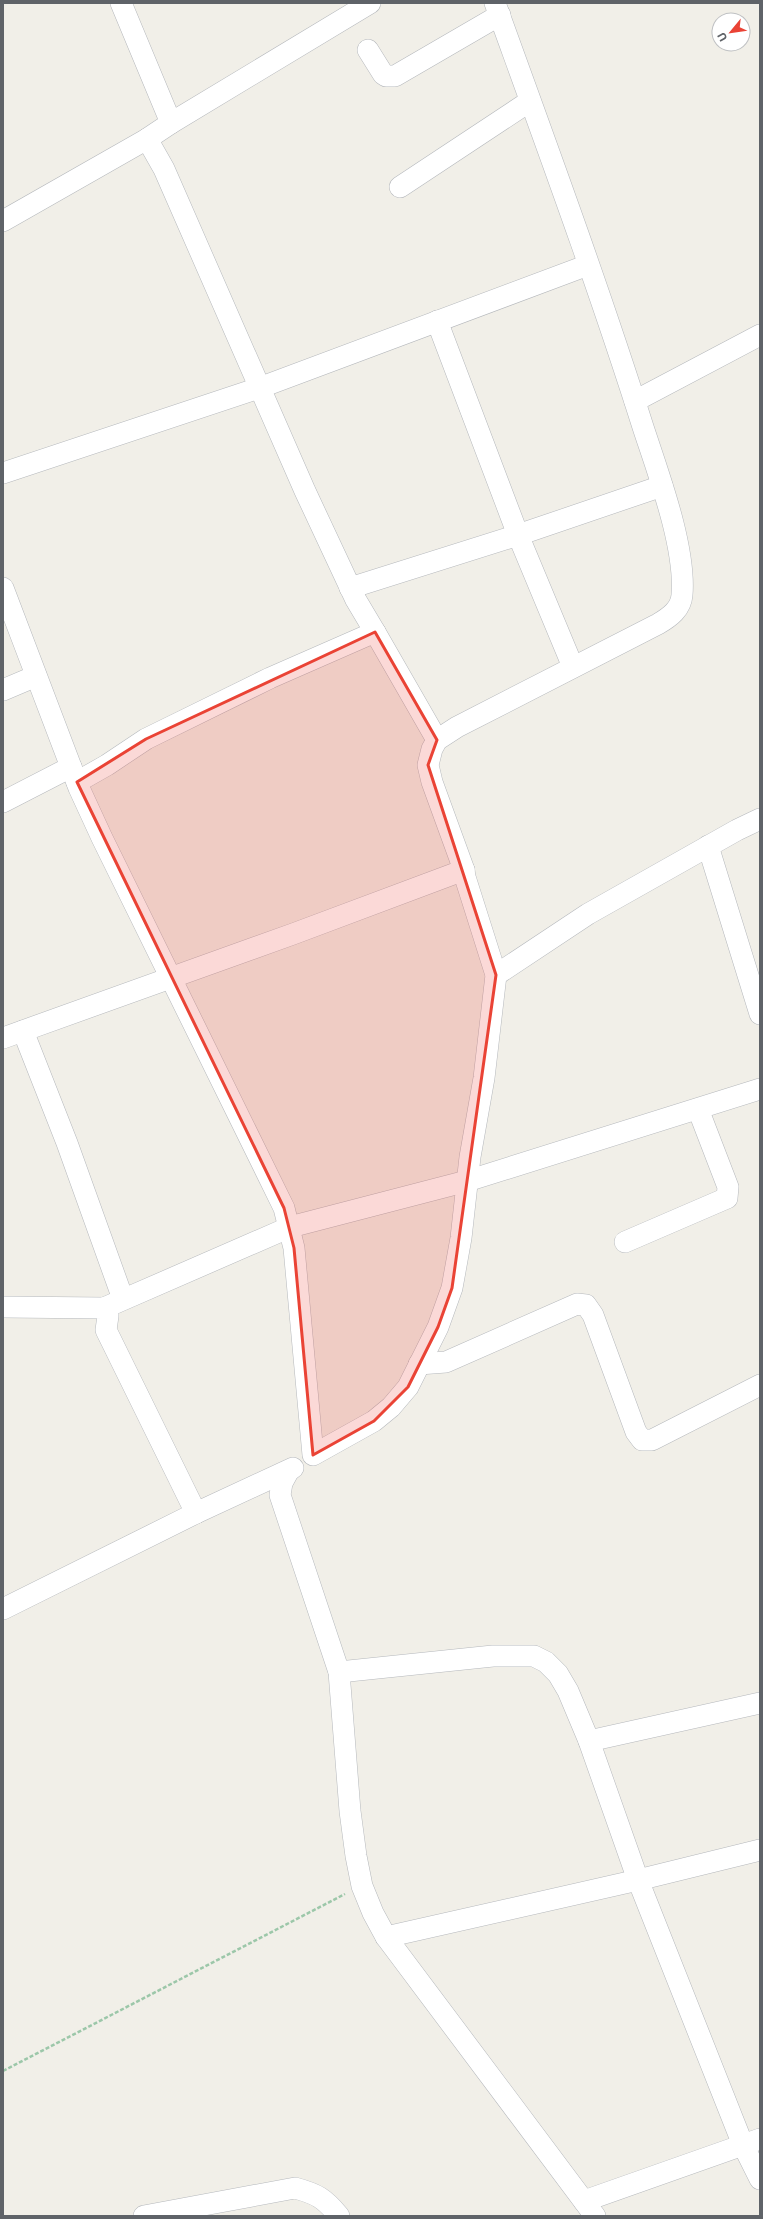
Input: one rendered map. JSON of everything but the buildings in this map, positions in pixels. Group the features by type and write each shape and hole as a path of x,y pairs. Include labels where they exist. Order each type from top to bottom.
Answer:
{"street":[{"path":"121,3 171,123"},
{"path":"3,221 147,139 370,3"},
{"path":"3,1609 196,1513 288,1472 313,1455 368,1424 391,1407 408,1387 446,1309 452,1288 461,1238 467,1181 484,1078 496,975 464,870 432,782 428,765 432,750 437,740 573,667 658,624 680,605 682,596 681,564 662,486 635,401 588,264 498,9 395,76 386,76 383,74 368,50"},
{"path":"400,187 530,101"},
{"path":"147,139 164,169 259,388 350,588 437,740"},
{"path":"3,473 259,388 588,264"},
{"path":"438,321 518,535 573,667"},
{"path":"635,401 760,335"},
{"path":"350,588 518,535 662,486"},
{"path":"3,588 74,775 102,838 276,1191 290,1227 294,1248 313,1455"},
{"path":"3,802 74,775 97,771 146,739 270,678 375,632"},
{"path":"3,690 36,676"},
{"path":"496,975 588,914 708,846 760,819"},
{"path":"708,846 760,1014"},
{"path":"3,1038 293,934 464,870"},
{"path":"23,1031 67,1143 123,1299"},
{"path":"3,1307 104,1308 290,1227 467,1181 760,1089"},
{"path":"625,1242 727,1198 728,1187 698,1109"},
{"path":"419,1364 446,1362 577,1304 586,1305 593,1314 636,1432 642,1440 652,1440 760,1385"},
{"path":"104,1308 108,1316 106,1330 196,1513"},
{"path":"288,1472 282,1483 280,1495 339,1672 350,1811 362,1886 373,1914 386,1937 590,2208 752,2142"},
{"path":"259,1484 268,1485 280,1495"},
{"path":"339,1672 493,1656 534,1656 546,1662 558,1674 568,1691 589,1741 638,1880 752,2142 760,2179"},
{"path":"589,1741 760,1703"},
{"path":"386,1937 638,1880 760,1850"},
{"path":"151,2215 295,2188 323,2197 339,2216"}],"path":[{"path":"3,2071 362,1886"}],"highlighted area":[{"path":"375,632 437,740 428,765 496,975 452,1288 438,1327 408,1387 374,1421 313,1455 294,1248 284,1208 77,782 146,739"}]}
